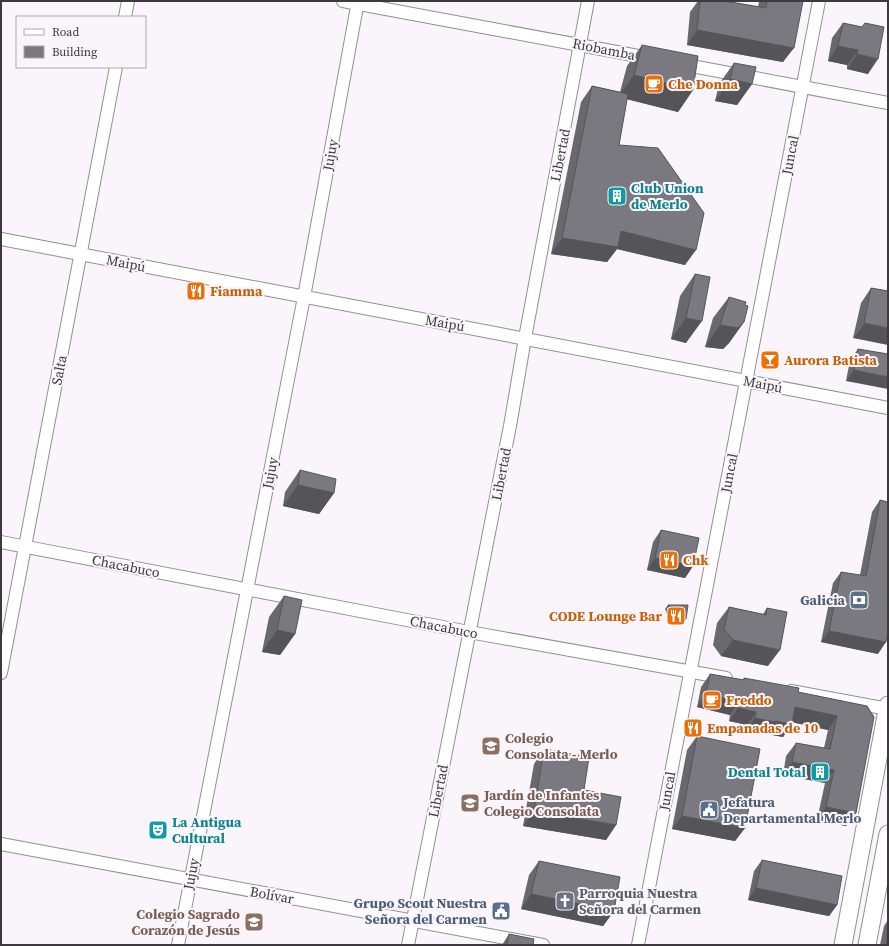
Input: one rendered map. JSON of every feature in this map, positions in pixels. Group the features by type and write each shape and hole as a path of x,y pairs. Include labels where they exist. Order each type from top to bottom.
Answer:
{"main road":[{"path":"843,945 888,708"},
{"path":"867,945 888,834"}],"street":[{"path":"125,16 128,1"},
{"name":"Riobamba","path":"343,1 358,2 657,59"},
{"name":"Libertad","path":"408,945 510,426 588,1"},
{"name":"Juncal","path":"638,945 689,671 803,87 818,1"},
{"name":"Jujuy","path":"178,945 304,297 358,2"},
{"path":"673,62 888,103"},
{"name":"Salta","path":"1,673 116,68"},
{"name":"Maipú","path":"1,240 747,380 888,408"},
{"name":"Chacabuco","path":"1,542 469,632 735,680"},
{"path":"781,689 888,708"},
{"name":"Bolívar","path":"1,844 543,945"}],"building":[{"path":"700,1 725,1 766,8 767,1 803,1 794,48 697,30"},
{"path":"843,23 862,27 865,23 884,27 878,59 857,54 858,50 838,46"},
{"path":"642,45 698,56 693,90 634,75"},
{"path":"734,63 756,67 752,84 730,79"},
{"name":"Club Union de Merlo","path":"592,86 628,94 619,145 658,148 704,213 696,250 621,231 618,247 562,238"},
{"path":"695,274 710,277 702,321 686,318"},
{"path":"871,288 888,291 888,328 864,323"},
{"path":"729,297 746,302 745,305 748,306 744,322 738,328 720,325"},
{"path":"858,349 888,354 888,377 854,370"},
{"path":"300,470 336,479 334,493 298,485"},
{"path":"880,500 888,502 888,632 886,642 829,631 841,572 866,576"},
{"path":"661,530 699,538 693,566 655,558"},
{"path":"284,596 302,600 295,634 277,630"},
{"path":"668,605 688,605 686,619 673,618"},
{"path":"729,607 766,615 767,608 787,612 780,650 733,640 724,629"},
{"path":"710,674 744,680 744,678 799,688 798,692 867,706 874,717 856,813 826,807 834,770 792,762 796,743 830,749 837,716 795,707 792,724 755,718 756,712 738,708 739,701 706,694"},
{"path":"697,736 760,749 745,828 682,816"},
{"path":"544,749 589,757 584,790 621,797 616,825 534,811"},
{"path":"762,860 842,876 837,905 756,888"},
{"path":"539,861 620,877 614,911 531,894"},
{"path":"509,934 534,939 533,945 507,945"},
{"path":"888,934 888,945 886,945"}],"place":[{"name":"Che Donna","path":"654,84"},
{"name":"Club Union de Merlo","path":"617,196"},
{"name":"Fiamma","path":"196,291"},
{"name":"Aurora Batista","path":"770,360"},
{"name":"Chk","path":"669,560"},
{"name":"Galicia","path":"859,600"},
{"name":"CODE Lounge Bar","path":"676,616"},
{"name":"Freddo","path":"712,700"},
{"name":"Empanadas de 10","path":"693,728"},
{"name":"Colegio Consolata - Merlo","path":"491,746"},
{"name":"Dental Total","path":"820,772"},
{"name":"Jardín de Infantes Colegio Consolata","path":"470,803"},
{"name":"Jefatura Departamental Merlo","path":"709,810"},
{"name":"La Antigua Cultural","path":"158,830"},
{"name":"Parroquia Nuestra Señora del Carmen","path":"565,901"},
{"name":"Grupo Scout Nuestra Señora del Carmen","path":"501,911"},
{"name":"Colegio Sagrado Corazón de Jesús","path":"254,922"}]}
